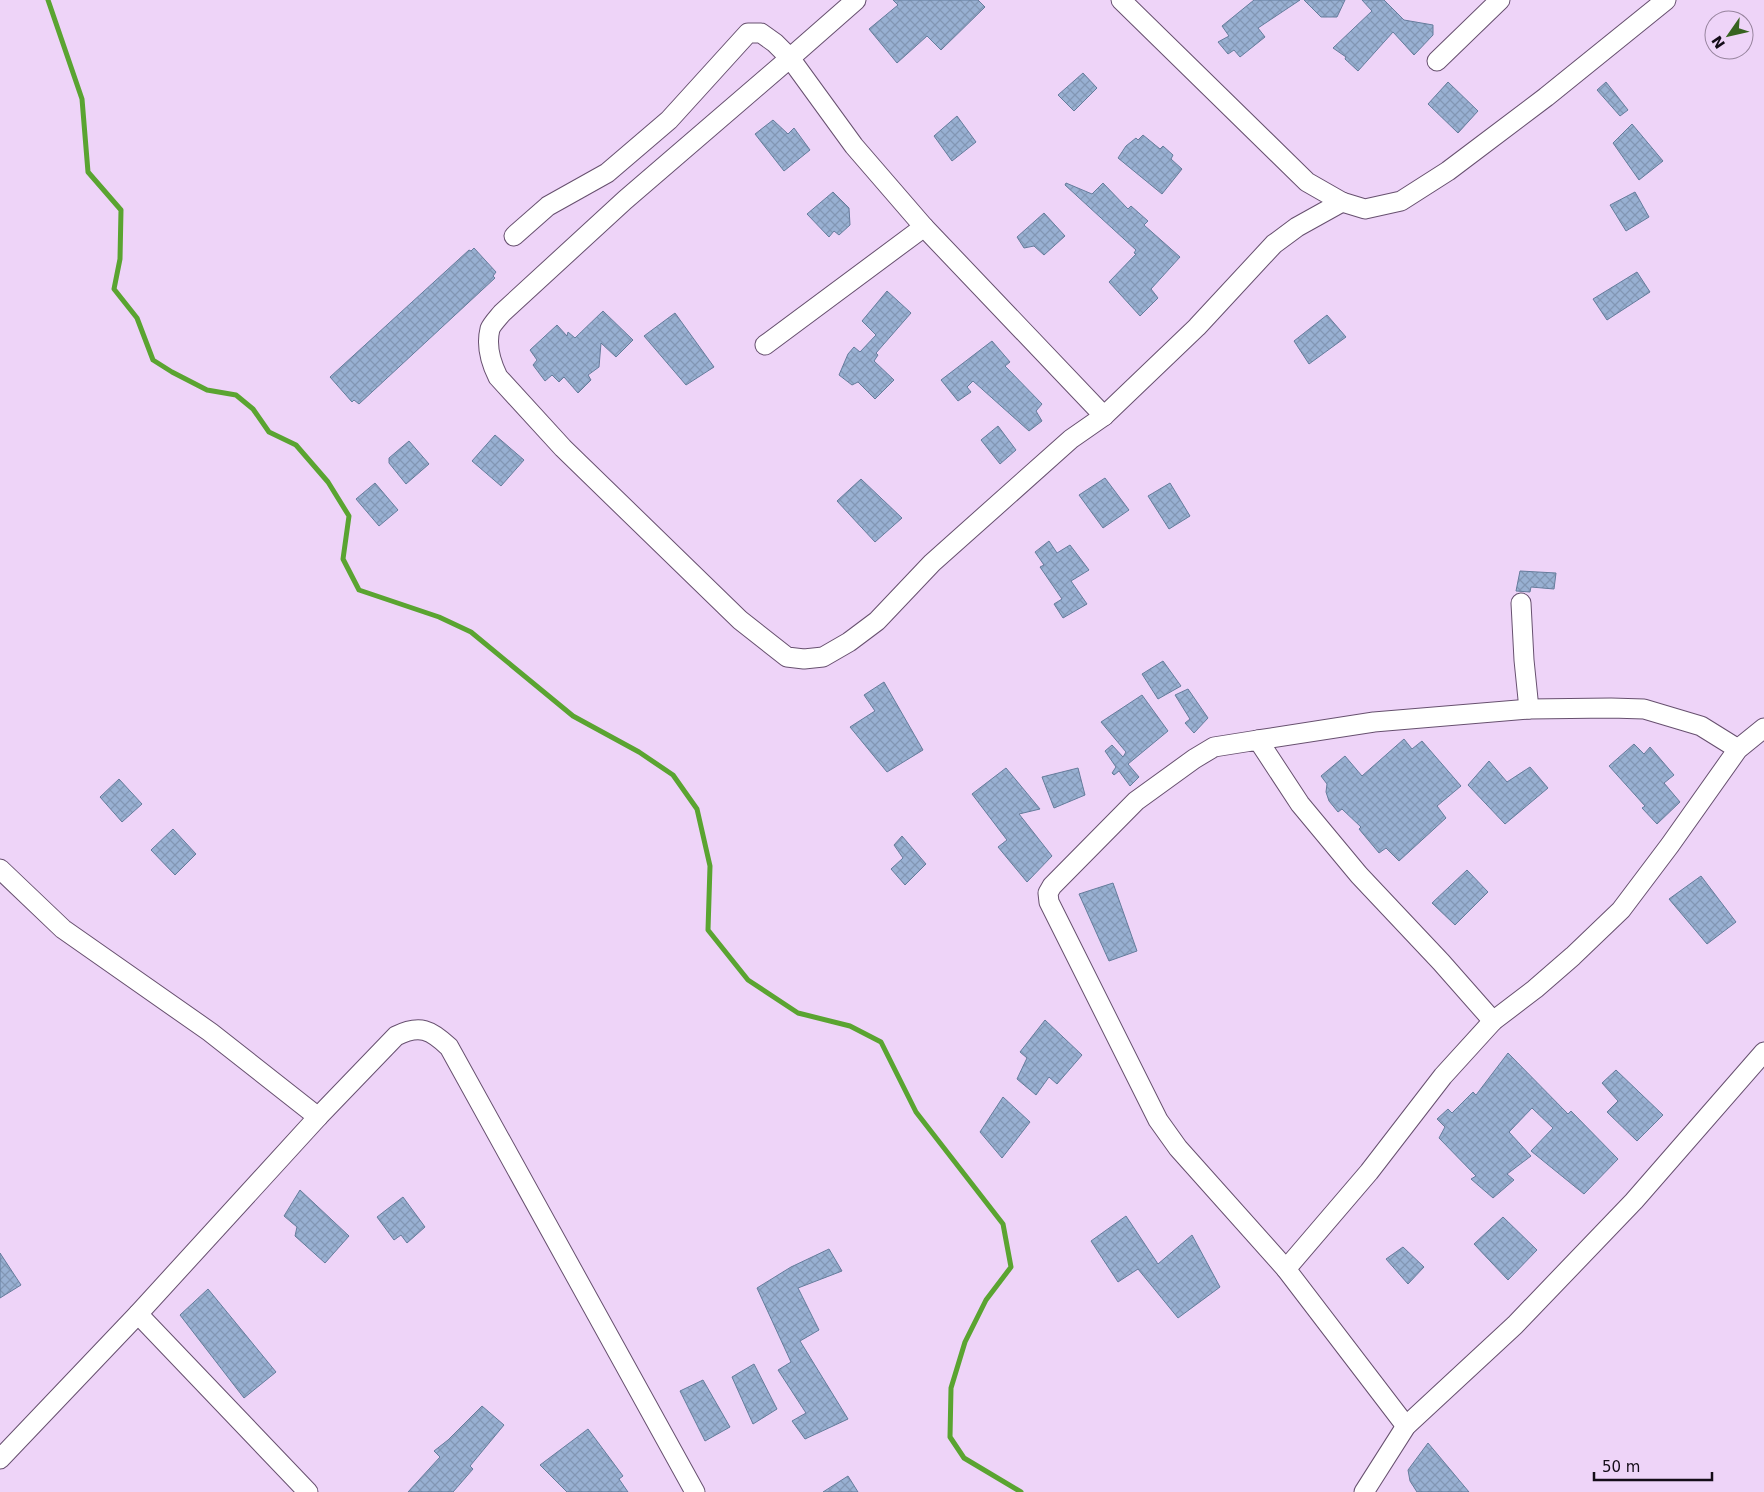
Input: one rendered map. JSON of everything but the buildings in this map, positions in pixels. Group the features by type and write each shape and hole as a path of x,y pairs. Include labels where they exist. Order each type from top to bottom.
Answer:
{"street":[{"path":"856,0 625,200 502,312 490,328 489,346 492,365 498,377 563,448 740,620 787,657 804,659 823,657 849,642 876,621 932,563 1071,439 1104,416 1198,327 1274,244 1297,227 1342,202"},
{"path":"1121,0 1307,182 1342,202 1365,209 1401,201 1448,171 1553,92 1666,0"},
{"path":"1438,61 1500,0"},
{"path":"514,236 548,206 607,173 669,120 748,33 761,33 775,43 790,58 854,146 924,227 1104,416"},
{"path":"765,345 924,227"},
{"path":"1521,603 1529,708"},
{"path":"1406,1426 1286,1269 1178,1148 1163,1127 1049,902 1048,893 1052,886 1136,801 1214,747 1374,722 1529,708 1644,708 1701,726 1738,749"},
{"path":"1286,1269 1369,1172 1443,1076 1493,1021 1535,989 1621,910 1738,749 1764,728"},
{"path":"1258,740 1300,804 1353,868 1493,1021"},
{"path":"0,869 63,929 210,1032 318,1117"},
{"path":"0,1459 138,1314 318,1117 396,1036 408,1030 419,1029 436,1035 449,1047 695,1492"},
{"path":"1364,1492 1406,1426 1515,1325 1634,1201 1764,1052"},
{"path":"138,1314 308,1492"}],"waterway":[{"path":"48,0 82,99 88,172 121,210 120,259 114,289 137,318 153,360 207,390 236,395 253,409 269,432 296,445 328,482 349,516 343,559 359,590 439,617 471,632 573,716 639,752 673,775 697,809 710,866 708,930 748,980 798,1013 850,1026 881,1042 916,1112 1003,1224 1011,1267 986,1300 965,1342 951,1388 950,1437 964,1458 1021,1492"}]}
